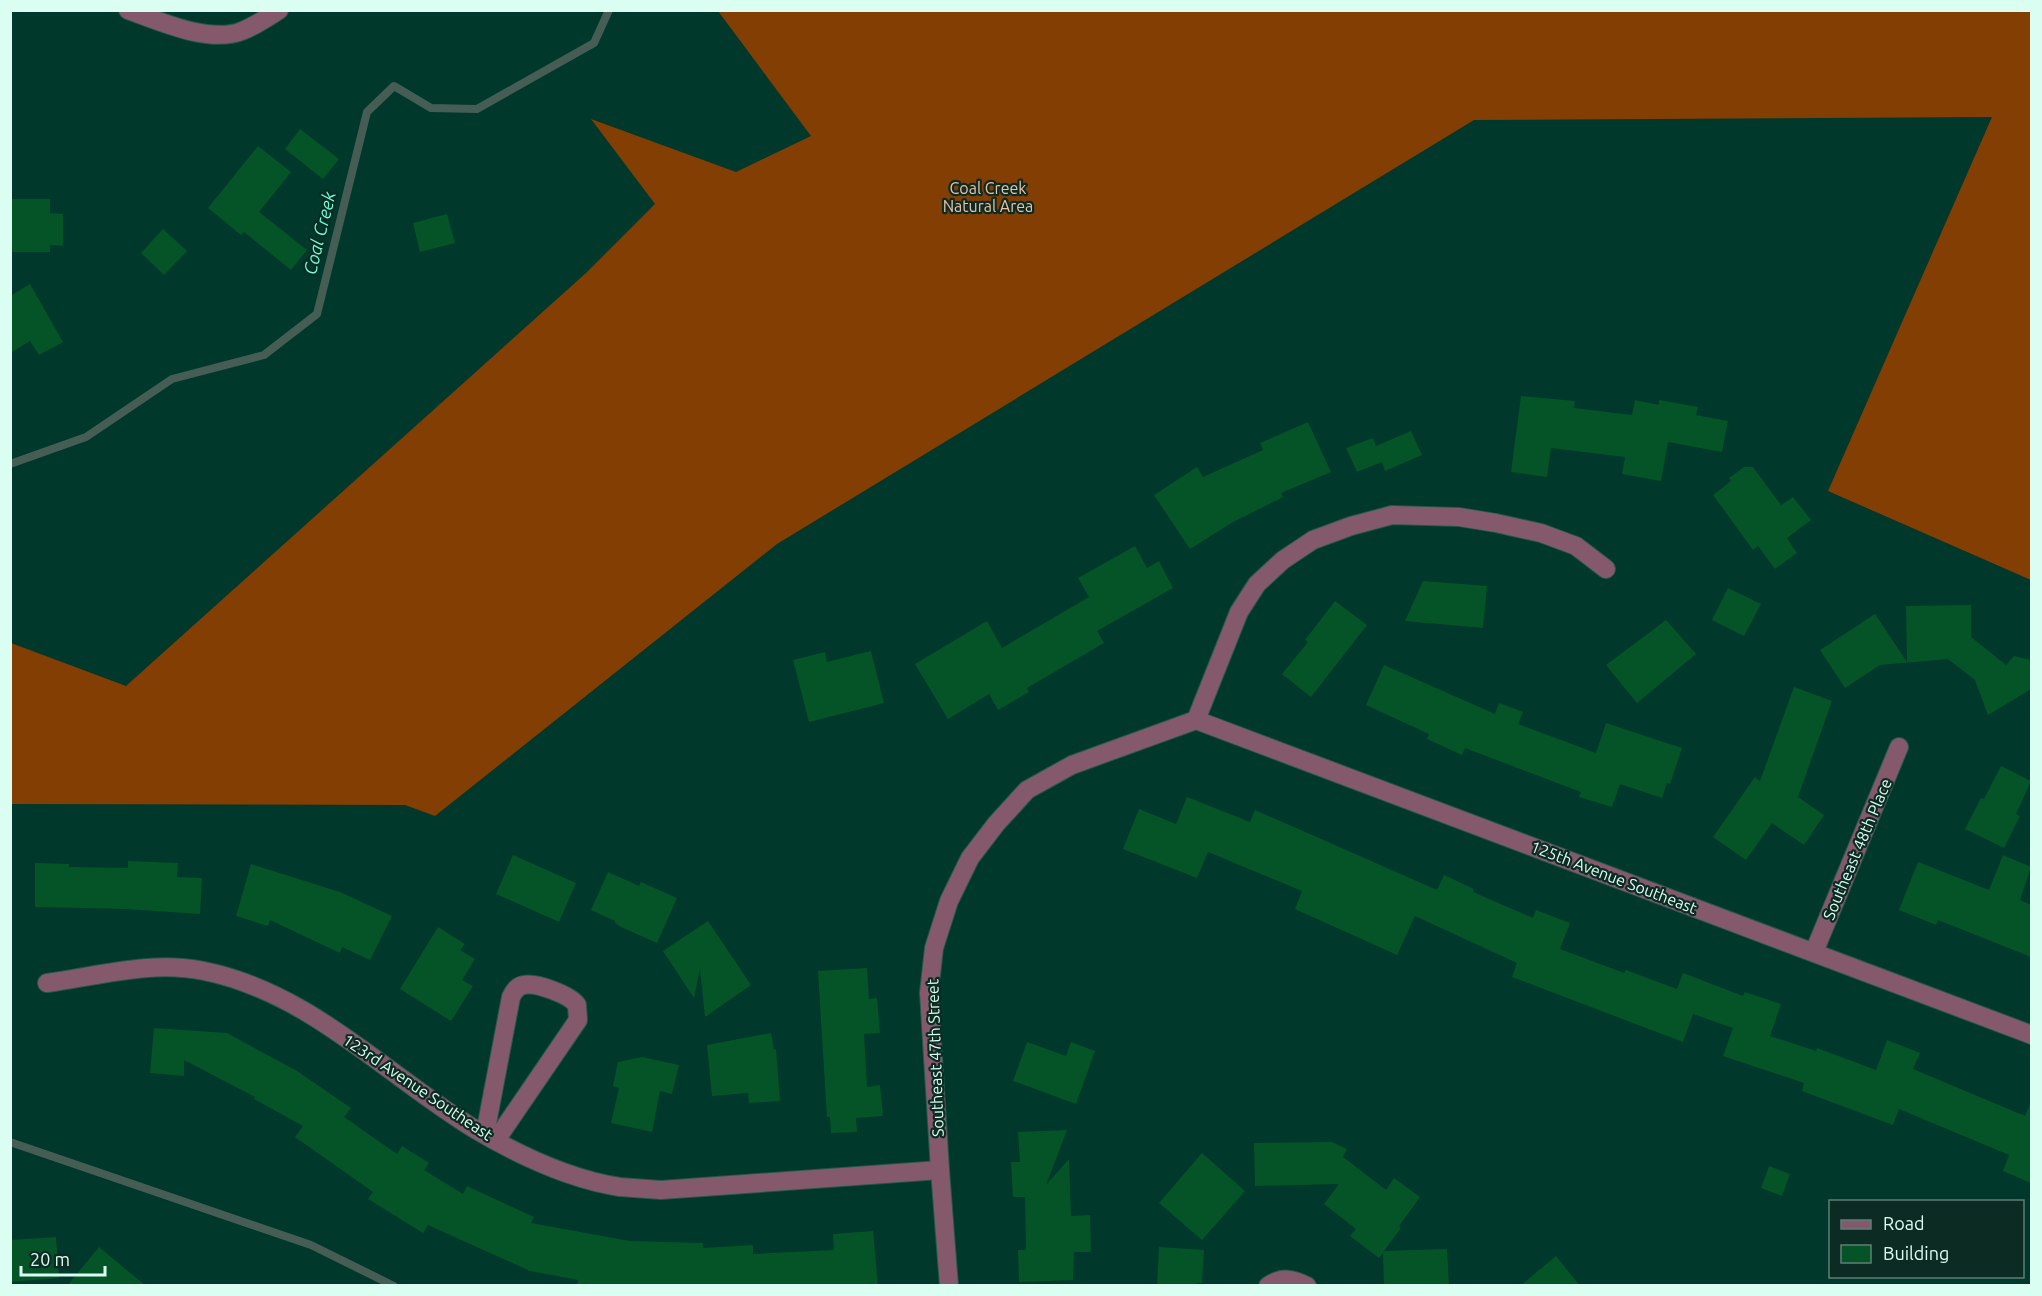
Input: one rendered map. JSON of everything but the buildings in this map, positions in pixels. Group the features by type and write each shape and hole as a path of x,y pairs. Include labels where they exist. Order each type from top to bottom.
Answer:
{"street":[{"path":"128,10 171,26 222,36 240,32 260,23 279,10"},
{"path":"1196,720 1239,612 1257,584 1283,560 1313,540 1351,526 1392,515 1459,518 1496,523 1540,533 1576,546 1606,568"},
{"name":"125th Avenue Southeast","path":"1196,720 2031,1035"},
{"name":"Southeast 47th Street","path":"949,1286 929,993 934,948 949,902 970,858 996,824 1027,790 1072,765 1196,720"},
{"name":"Southeast 48th Place","path":"1814,952 1899,747"},
{"name":"123rd Avenue Southeast","path":"47,983 159,966 203,971 237,980 276,994 308,1012 490,1137 569,1175 619,1186 661,1190 940,1170"},
{"path":"530,984 567,996 577,1005 578,1020 490,1137 511,997 514,991 518,987 530,984"},
{"path":"1268,1286 1277,1280 1286,1278 1307,1286"}],"green space":[{"name":"Coal Creek Natural Area","path":"718,11 2031,11 2031,580 1828,491 1992,117 1474,120 777,544 435,816 405,805 11,804 11,643 126,686 586,273 655,204 591,119 736,172 811,136"}],"waterway":[{"name":"Coal Creek","path":"10,464 86,437 172,379 264,355 317,314 367,112 394,86 431,108 477,109 594,43 609,10"},
{"path":"10,1142 311,1245 394,1286"}]}
